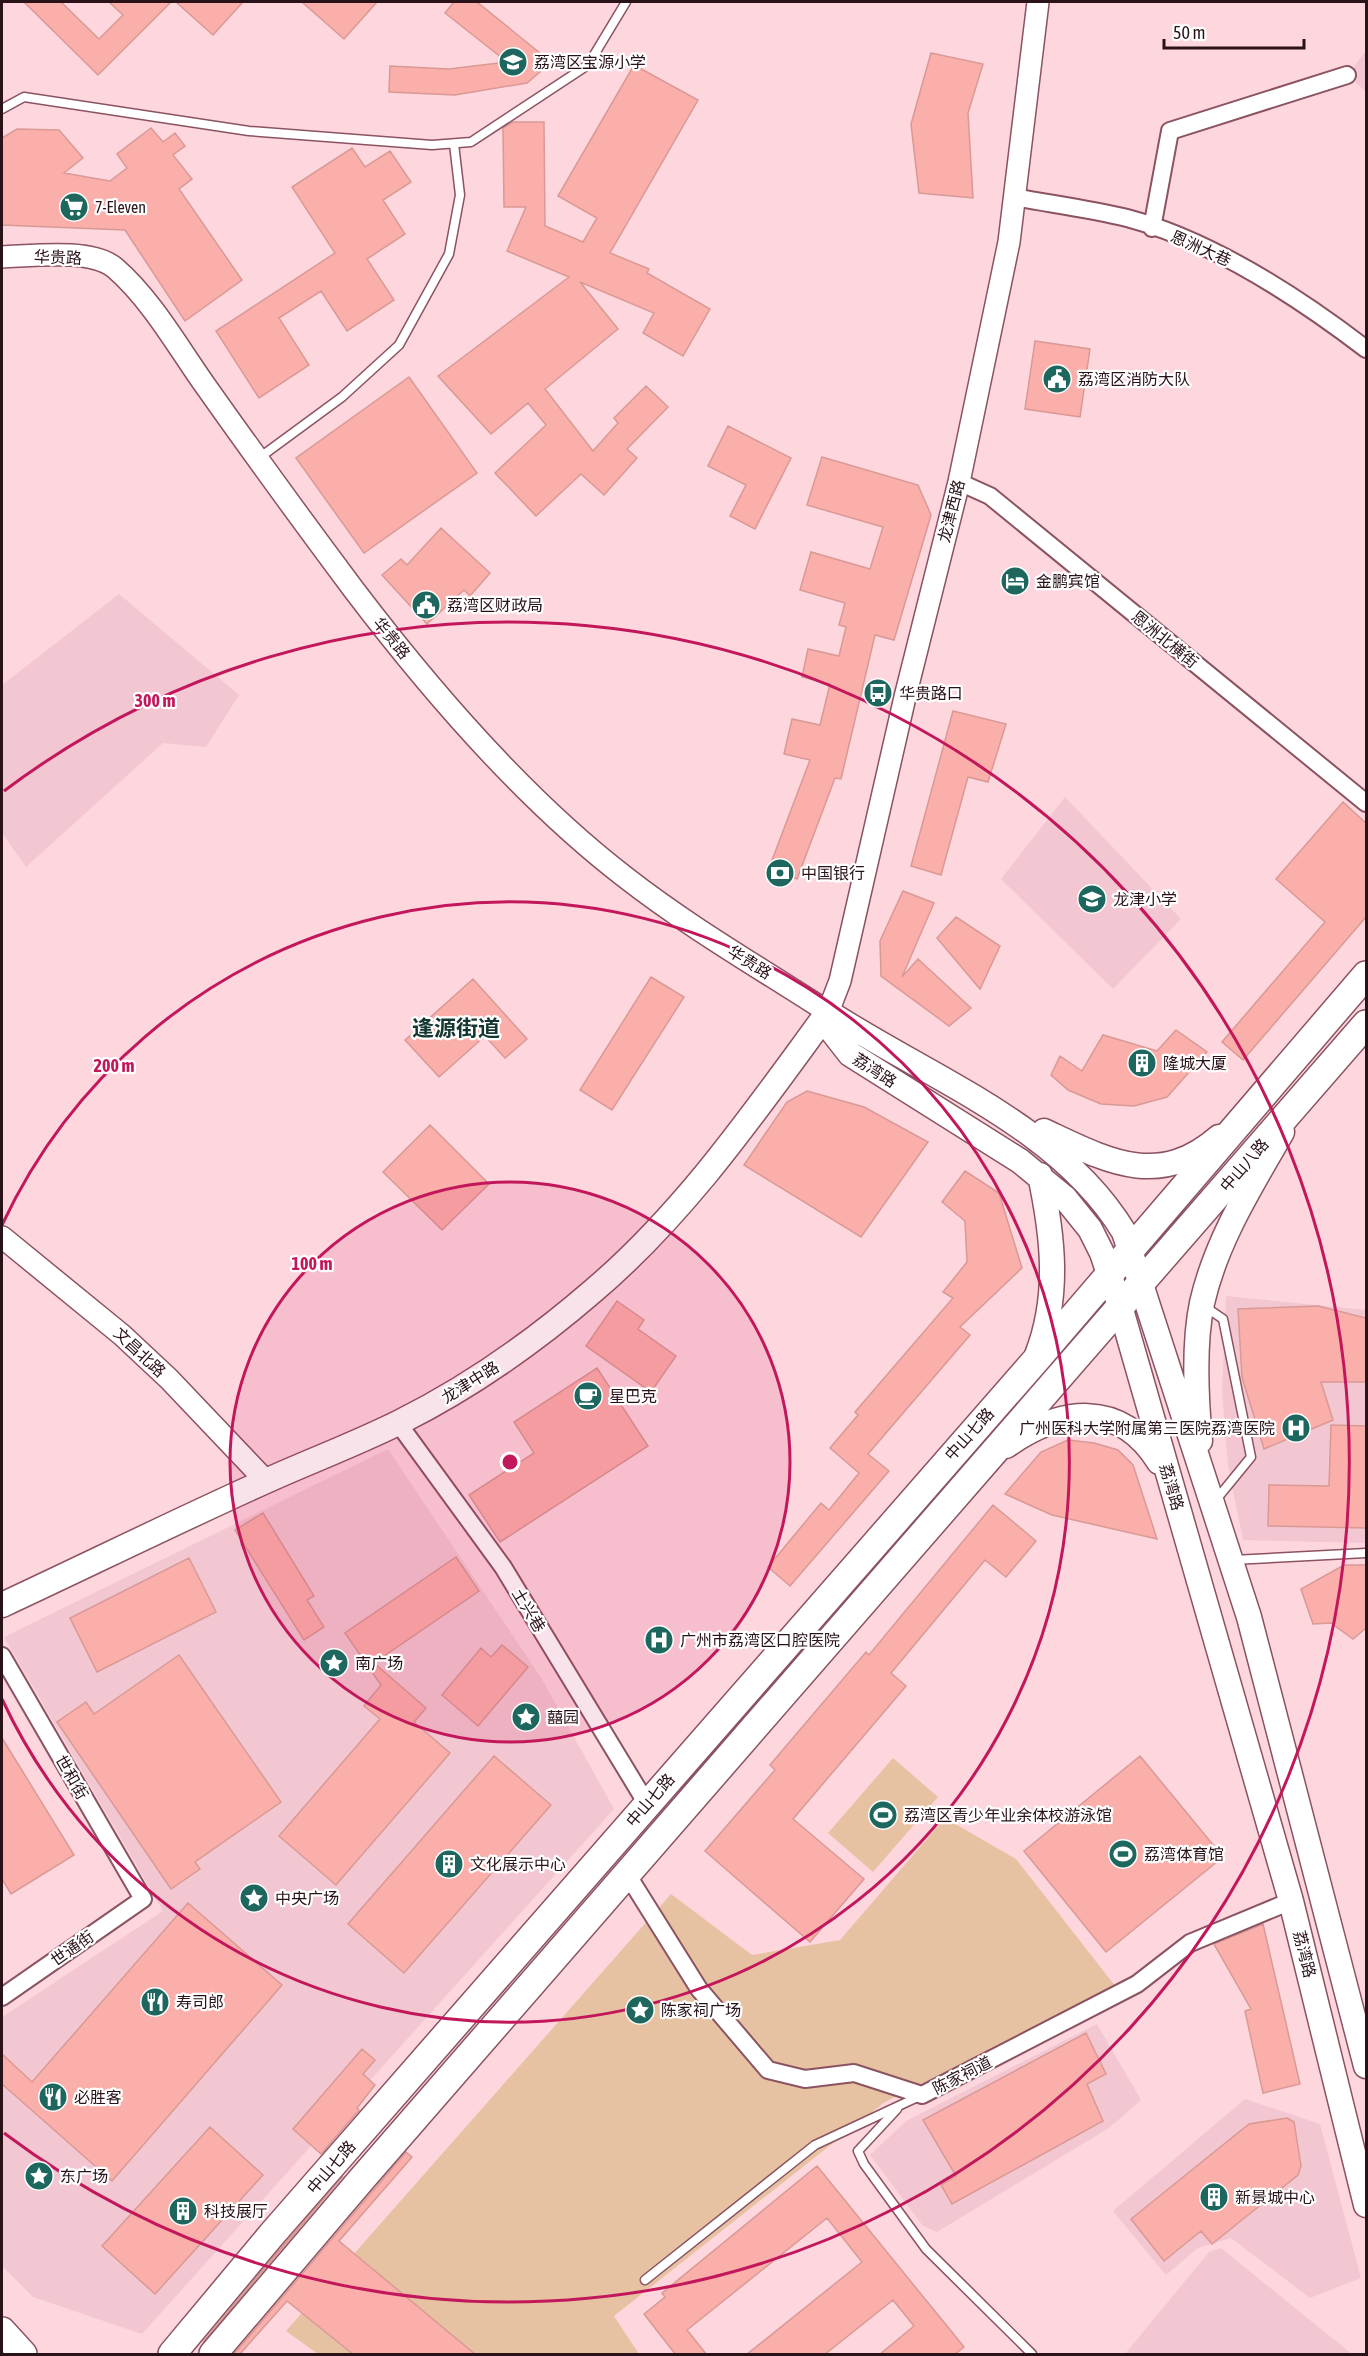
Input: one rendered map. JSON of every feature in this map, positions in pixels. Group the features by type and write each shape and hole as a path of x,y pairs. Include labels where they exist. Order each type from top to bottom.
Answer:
{"main road":[{"name":"中山八路","path":"1131,1248 1366,975"},
{"name":"荔湾路","path":"828,1012 986,1106 1060,1156 1112,1210 1131,1248 1211,1506 1249,1617 1366,2066"},
{"name":"荔湾路","path":"828,1012 832,1031 850,1054 1040,1175 1065,1198 1090,1229 1120,1306 1291,1901 1366,2205"},
{"name":"龙津中路","path":"2,1605 266,1481 398,1423 492,1369 595,1290 650,1236 715,1164 828,1012"},
{"name":"中山八路","path":"1120,1306 1366,1024"},
{"path":"986,1106 1101,1158 1145,1168 1191,1158 1210,1145 1256,1103"},
{"path":"1211,1506 1199,1434 1197,1349 1202,1305 1212,1270 1226,1235 1296,1106"},
{"path":"1036,1360 1049,1318 1052,1280 1052,1236 1040,1175"},
{"name":"中山七路","path":"172,2355 273,2233 1036,1360 1131,1248"},
{"name":"中山七路","path":"215,2353 361,2180 1120,1306"},
{"path":"984,1461 1028,1431 1066,1418 1088,1416 1111,1419 1141,1437 1169,1479"},
{"path":"193,2330 215,2353"},
{"path":"2,2331 23,2355"}],"street":[{"name":"龙津西路","path":"828,1012 840,981 900,718 959,482 1009,242 1038,2"},
{"path":"1152,228 1170,131 1347,75"},
{"name":"恩洲大巷","path":"1014,197 1128,219 1213,251 1322,315 1366,349"},
{"name":"华贵路","path":"2,257 76,256 97,259 113,266 153,313 257,460 413,663 460,718 550,812 596,854 659,903 828,1012"},
{"name":"恩洲北横街","path":"959,482 990,496 1366,803"},
{"name":"文昌北路","path":"2,1237 122,1335 169,1379 266,1481"},
{"name":"土兴巷","path":"398,1423 503,1567 647,1804"},
{"name":"世和街","path":"2,1656 143,1899"},
{"name":"陈家祠道","path":"627,1874 699,1989 768,2070 805,2079 855,2073 922,2095 1137,1984 1191,1943 1291,1901"},
{"name":"世通街","path":"2,1997 143,1899"}],"lane":[{"path":"2,110 24,97 249,131 432,146 471,142 588,65 626,2"},
{"path":"257,460 342,397 399,345 449,254 460,195 454,144"},
{"path":"1202,1305 1222,1319 1251,1457 1211,1506"},
{"path":"1229,1560 1366,1553"},
{"path":"645,2280 815,2145 922,2095"},
{"path":"901,2105 858,2151 864,2164 926,2250 1032,2355"}],"shaded area":[{"path":"1366,51 1366,92 1347,75"},
{"path":"119,594 239,695 206,747 163,743 26,867 2,833 2,685"},
{"name":"龙津小学","path":"1065,797 1181,919 1113,989 1001,879"},
{"name":"广州医科大学附属第三医院荔湾医院","path":"1226,1296 1366,1310 1366,1543 1243,1540 1228,1466 1222,1391"},
{"path":"388,1449 543,1681 614,1809 142,2334 33,2297 2,2266 2,2017 163,1911 4,1637"},
{"name":"荔湾区青少年业余体校游泳馆","path":"893,1758 938,1797 873,1872 828,1833"},
{"path":"945,1818 1016,1859 1116,1987 885,2102 614,2316 639,2354 318,2354 286,2331 671,1894 752,1955 840,1940"},
{"path":"1097,2024 1141,2100 1109,2128 937,2232 923,2226 870,2155 906,2121"},
{"path":"1245,2099 1320,2124 1361,2278 1310,2298 1231,2238 1198,2248 1166,2275 1113,2211"},
{"path":"1221,2248 1352,2354 1125,2354 1209,2252"}],"building":[{"path":"24,2 61,2 99,39 123,15 109,2 171,2 98,75"},
{"path":"176,2 243,2 213,35"},
{"path":"302,2 377,2 344,39"},
{"path":"454,2 477,2 540,53 541,71 527,83 455,95 389,92 390,66 449,69 507,62 445,13"},
{"path":"931,53 983,64 968,113 973,198 919,193 911,124"},
{"path":"634,65 698,100 610,253 649,269 647,273 710,309 683,356 643,333 654,313 580,282 618,329 545,389 593,451 618,423 614,418 646,386 668,407 627,449 637,458 604,495 581,474 536,516 495,473 546,425 528,403 491,434 438,376 569,277 507,251 526,207 504,207 503,128 513,122 544,122 545,226 583,242 597,218 558,196"},
{"path":"151,128 163,142 175,133 185,146 173,155 192,179 179,189 242,280 185,321 125,230 2,225 2,138 17,129 59,130 83,158 64,173 110,181 127,168 117,154"},
{"path":"352,148 365,167 390,151 411,182 383,200 405,234 367,259 394,300 347,331 321,291 279,318 309,365 259,398 216,331 335,253 292,187"},
{"name":"荔湾区消防大队","path":"1035,341 1090,349 1080,417 1025,409"},
{"path":"409,377 477,473 364,553 296,458"},
{"path":"728,426 791,458 755,529 730,516 746,485 708,466"},
{"path":"822,457 918,485 931,515 894,640 875,635 841,779 835,778 797,879 769,868 810,760 784,754 792,719 820,725 830,684 802,677 808,649 839,656 846,627 839,625 845,603 800,590 811,552 870,569 883,527 807,505"},
{"path":"441,528 490,573 470,596 464,590 427,624 382,575 401,559 407,565"},
{"path":"953,711 1006,724 988,782 968,777 941,875 911,866"},
{"path":"1343,802 1366,823 1366,917 1243,1060 1222,1042 1325,922 1276,879"},
{"path":"903,891 934,903 902,977 918,959 971,1008 949,1026 881,976 880,941"},
{"path":"956,917 1000,946 980,989 937,938"},
{"path":"651,977 684,997 612,1110 580,1090"},
{"path":"473,979 527,1039 505,1058 485,1036 439,1077 405,1040"},
{"name":"隆城大厦","path":"1176,1030 1207,1052 1167,1097 1134,1106 1101,1104 1068,1090 1051,1075 1060,1056 1082,1071 1103,1035 1157,1051"},
{"path":"807,1091 864,1107 928,1142 861,1237 744,1165 787,1102"},
{"path":"430,1125 489,1184 442,1230 383,1172"},
{"path":"965,1171 999,1193 1022,1268 960,1327 970,1335 868,1454 889,1471 790,1586 768,1567 821,1503 829,1510 859,1473 830,1448 858,1415 855,1412 953,1298 943,1292 967,1262 965,1221 942,1202"},
{"path":"617,1301 644,1320 638,1329 676,1356 651,1392 586,1346"},
{"path":"1318,1306 1366,1318 1366,1382 1321,1382 1333,1420 1264,1449 1242,1377 1238,1309"},
{"path":"597,1368 648,1446 500,1542 469,1495 534,1453 514,1422"},
{"path":"1331,1425 1366,1426 1366,1528 1268,1526 1269,1485 1329,1486"},
{"path":"1068,1440 1094,1443 1118,1450 1133,1465 1157,1539 1052,1515 1005,1494 1041,1452"},
{"path":"993,1505 1036,1541 1006,1577 985,1560 891,1673 906,1686 793,1819 864,1879 810,1942 705,1851 775,1770 770,1765 866,1652 869,1655"},
{"path":"263,1513 314,1596 307,1600 324,1627 304,1640 235,1530"},
{"path":"456,1557 479,1591 374,1663 426,1708 414,1722 450,1753 336,1885 279,1836 380,1719 364,1706 381,1685 345,1633"},
{"path":"189,1558 216,1612 97,1672 70,1618"},
{"path":"1344,1565 1366,1565 1366,1628 1353,1639 1331,1623 1313,1624 1301,1589"},
{"path":"502,1645 528,1667 478,1726 442,1695 481,1648 491,1657"},
{"path":"179,1655 281,1802 195,1862 200,1869 171,1889 57,1722 86,1702 94,1714"},
{"path":"2,1738 74,1855 11,1894 2,1879"},
{"name":"文化展示中心","path":"494,1756 551,1805 404,1973 348,1924"},
{"name":"荔湾体育馆","path":"1140,1756 1223,1857 1106,1952 1024,1851"},
{"path":"188,1903 282,1985 112,2181 2,2084 2,2054 32,2082"},
{"path":"1263,1924 1300,2084 1263,2093 1245,2011 1251,2009 1214,1944"},
{"path":"1086,2033 1106,2074 1087,2084 1103,2121 952,2204 941,2185 956,2176 923,2120"},
{"path":"362,2049 375,2060 363,2074 375,2085 357,2108 359,2110 321,2154 293,2129"},
{"name":"新景城中心","path":"1287,2118 1294,2122 1301,2166 1298,2175 1212,2244 1201,2231 1164,2261 1131,2219 1249,2124"},
{"name":"科技展厅","path":"210,2127 263,2175 155,2294 102,2246"},
{"path":"406,2152 412,2157 339,2241 476,2355 354,2355 287,2301 239,2355 233,2355"},
{"path":"817,2166 964,2347 954,2355 879,2355 914,2326 893,2300 824,2355 746,2355 862,2262 827,2218 687,2330 707,2355 676,2355 644,2314 665,2297 662,2293"},
{"path":"343,2176 203,2342 285,2243"}],"place":[{"name":"荔湾区宝源小学","path":"513,62"},
{"name":"7-Eleven","path":"74,207"},
{"name":"荔湾区消防大队","path":"1057,379"},
{"name":"金鹏宾馆","path":"1015,581"},
{"name":"荔湾区财政局","path":"426,605"},
{"name":"华贵路口","path":"878,693"},
{"name":"中国银行","path":"780,873"},
{"name":"龙津小学","path":"1092,899"},
{"name":"隆城大厦","path":"1142,1063"},
{"name":"星巴克","path":"588,1396"},
{"name":"广州医科大学附属第三医院荔湾医院","path":"1296,1428"},
{"name":"广州市荔湾区口腔医院","path":"659,1640"},
{"name":"南广场","path":"334,1663"},
{"name":"囍园","path":"526,1717"},
{"name":"荔湾区青少年业余体校游泳馆","path":"883,1815"},
{"name":"荔湾体育馆","path":"1123,1854"},
{"name":"文化展示中心","path":"449,1864"},
{"name":"中央广场","path":"254,1898"},
{"name":"寿司郎","path":"155,2002"},
{"name":"陈家祠广场","path":"640,2010"},
{"name":"必胜客","path":"53,2097"},
{"name":"东广场","path":"39,2176"},
{"name":"新景城中心","path":"1214,2197"},
{"name":"科技展厅","path":"183,2211"}],"district":[{"name":"逢源街道","path":"456,1028"}]}
